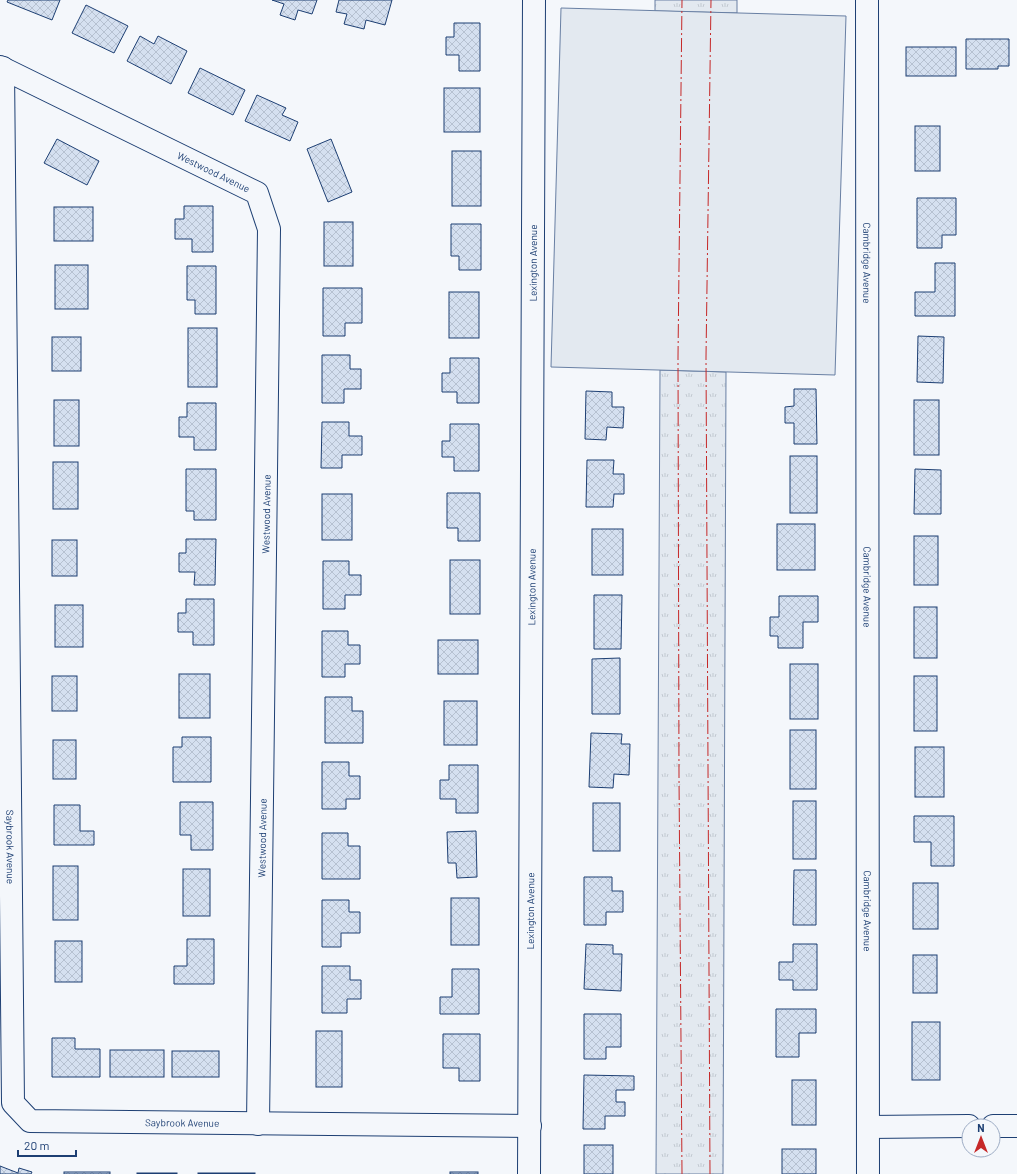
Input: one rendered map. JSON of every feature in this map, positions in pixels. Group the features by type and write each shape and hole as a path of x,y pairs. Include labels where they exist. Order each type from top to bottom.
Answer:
{"street":[{"name":"Lexington Avenue","path":"529,1174 534,0"},
{"name":"Cambridge Avenue","path":"867,0 868,1174"},
{"name":"Saybrook Avenue","path":"1,67 13,1103 30,1120 258,1124 530,1126"},
{"name":"Westwood Avenue","path":"1,67 257,193 269,229 258,1124"},
{"path":"868,1127 961,1126"},
{"path":"1001,1126 1017,1126"}],"green space":[{"path":"655,0 737,0 737,13 655,11"},
{"path":"561,8 846,16 835,375 551,367"},
{"path":"660,370 726,372 723,1174 656,1174"}],"building":[{"path":"8,0 60,0 52,20 7,2"},
{"path":"272,0 317,0 312,14 298,10 295,20 280,15 284,4"},
{"path":"339,0 392,0 385,25 366,20 364,29 344,24 347,14 336,12"},
{"path":"86,5 128,26 114,53 72,33"},
{"path":"454,23 480,23 480,71 459,71 459,55 446,55 446,37 454,37"},
{"path":"140,36 154,44 158,36 187,51 171,84 127,61"},
{"path":"966,39 1009,39 1009,66 998,66 998,69 966,69"},
{"path":"906,47 956,47 956,76 906,76"},
{"path":"200,68 245,90 233,115 188,93"},
{"path":"444,88 480,88 480,132 444,132"},
{"path":"257,95 286,108 282,115 298,122 290,141 245,121"},
{"path":"915,126 940,126 940,171 915,171"},
{"path":"57,139 99,161 87,185 44,163"},
{"path":"331,139 352,192 328,202 307,149"},
{"path":"452,151 481,151 481,206 452,206"},
{"path":"917,198 956,198 956,235 942,235 942,248 917,248"},
{"path":"184,206 213,206 213,252 192,252 192,239 175,239 175,219 184,219"},
{"path":"54,207 93,207 93,241 54,241"},
{"path":"324,222 353,222 353,266 324,266"},
{"path":"451,224 481,224 481,270 459,270 459,256 451,256"},
{"path":"935,263 955,263 955,316 915,316 915,292 935,292"},
{"path":"55,265 88,265 88,309 55,309"},
{"path":"187,266 216,266 216,314 195,314 195,300 187,300"},
{"path":"323,288 362,288 362,323 345,323 345,336 323,336"},
{"path":"449,292 479,292 479,338 449,338"},
{"path":"188,328 217,328 217,387 188,387"},
{"path":"918,336 944,337 943,383 917,382"},
{"path":"52,337 81,337 81,371 52,371"},
{"path":"322,355 350,355 350,369 361,369 361,389 344,389 344,403 322,403"},
{"path":"450,358 479,358 479,403 457,403 457,392 442,392 442,373 450,373"},
{"path":"794,389 816,389 817,444 794,444 794,423 785,423 785,407 794,406"},
{"path":"586,391 612,392 612,407 624,407 623,428 607,427 606,440 585,439"},
{"path":"54,400 79,400 79,446 54,446"},
{"path":"914,400 939,400 939,455 914,455"},
{"path":"187,403 216,403 216,450 194,450 194,437 179,437 179,417 187,417"},
{"path":"322,422 349,422 349,436 362,436 362,455 342,455 342,468 321,468"},
{"path":"450,424 479,424 479,471 454,471 454,457 442,457 442,441 450,441"},
{"path":"790,456 817,456 817,513 790,513"},
{"path":"587,460 614,460 613,474 624,474 624,494 614,494 613,507 586,507"},
{"path":"53,462 78,462 78,509 53,509"},
{"path":"186,469 216,469 216,520 194,520 194,511 186,511"},
{"path":"915,469 941,470 941,514 914,514"},
{"path":"447,493 480,493 480,541 458,541 458,528 447,528"},
{"path":"322,494 352,494 352,540 322,540"},
{"path":"777,524 815,524 815,570 777,570"},
{"path":"592,529 623,529 623,575 592,575"},
{"path":"914,536 938,536 938,585 914,585"},
{"path":"186,539 216,539 215,585 194,585 195,572 179,572 179,553 186,553"},
{"path":"52,540 77,540 77,576 52,576"},
{"path":"450,560 480,560 480,614 450,614"},
{"path":"323,561 349,561 349,575 361,575 361,595 345,595 345,609 323,609"},
{"path":"594,595 622,595 621,649 594,649"},
{"path":"779,596 818,596 818,622 803,622 803,648 778,648 778,636 770,636 770,617 779,617"},
{"path":"186,599 214,599 214,645 193,645 193,632 178,632 178,613 186,613"},
{"path":"55,605 83,605 83,647 55,647"},
{"path":"914,607 937,607 937,658 914,658"},
{"path":"322,631 348,631 348,645 360,645 360,664 345,664 345,677 322,677"},
{"path":"438,640 478,640 478,674 438,674"},
{"path":"620,658 620,714 592,714 592,659"},
{"path":"790,664 818,664 818,719 790,719"},
{"path":"179,674 210,674 210,718 179,718"},
{"path":"52,676 77,676 77,711 52,711"},
{"path":"914,676 937,676 937,731 914,731"},
{"path":"325,697 352,697 352,711 363,711 363,743 325,743"},
{"path":"444,701 477,701 477,745 444,745"},
{"path":"790,730 816,730 816,789 790,789"},
{"path":"591,733 622,734 621,744 630,744 629,775 614,774 613,788 589,787"},
{"path":"182,737 211,737 211,782 173,782 173,747 182,747"},
{"path":"53,740 76,740 76,779 53,779"},
{"path":"915,747 944,747 944,797 915,797"},
{"path":"322,762 349,762 349,776 360,776 360,799 346,799 346,809 322,809"},
{"path":"449,765 478,765 478,813 456,813 456,799 440,799 440,780 449,780"},
{"path":"793,801 816,801 816,859 793,859"},
{"path":"180,802 213,802 213,850 191,850 191,835 180,835"},
{"path":"593,803 620,803 620,851 593,851"},
{"path":"54,805 80,805 80,831 94,831 94,845 54,845"},
{"path":"914,816 954,816 954,866 931,866 931,842 914,842"},
{"path":"476,831 477,877 457,878 456,863 448,863 447,832"},
{"path":"322,833 348,833 348,846 360,846 360,879 322,879"},
{"path":"53,866 78,866 78,920 53,920"},
{"path":"183,869 210,869 210,916 183,916"},
{"path":"794,870 816,870 816,925 793,925"},
{"path":"584,877 612,877 612,891 623,891 623,912 606,912 606,925 584,925"},
{"path":"913,883 938,883 938,929 913,929"},
{"path":"451,898 479,898 479,945 451,945"},
{"path":"322,900 349,900 349,912 360,912 360,933 341,933 341,947 322,947"},
{"path":"187,939 214,939 214,984 174,984 174,966 187,966"},
{"path":"55,941 82,941 82,982 55,982"},
{"path":"586,944 613,945 613,954 622,954 621,991 584,989"},
{"path":"793,944 817,944 817,990 793,990 793,980 779,980 779,962 793,962"},
{"path":"913,955 937,955 937,993 913,993"},
{"path":"322,966 350,966 350,980 361,980 361,999 347,999 347,1013 322,1013"},
{"path":"452,969 479,969 479,1014 440,1014 440,997 452,997"},
{"path":"776,1009 816,1009 816,1033 799,1033 799,1057 776,1057"},
{"path":"584,1014 621,1014 621,1047 606,1047 606,1059 584,1059"},
{"path":"912,1022 940,1022 940,1080 912,1080"},
{"path":"316,1031 342,1031 342,1087 316,1087"},
{"path":"443,1034 480,1034 480,1081 459,1081 459,1068 443,1068"},
{"path":"52,1038 75,1038 75,1049 100,1049 100,1077 52,1077"},
{"path":"110,1050 164,1050 164,1077 110,1077"},
{"path":"172,1051 219,1051 219,1077 172,1077"},
{"path":"584,1075 634,1076 634,1090 616,1090 616,1102 625,1102 625,1116 605,1116 605,1129 583,1129"},
{"path":"792,1080 816,1080 816,1125 792,1125"},
{"path":"584,1145 613,1145 613,1174 584,1174"},
{"path":"782,1149 816,1149 816,1174 782,1174"},
{"path":"0,1166 18,1173 19,1168 32,1172 31,1174 0,1174"},
{"path":"64,1172 110,1172 110,1174 64,1174"},
{"path":"450,1172 478,1172 478,1174 450,1174"},
{"path":"177,1173 177,1174 137,1174"},
{"path":"255,1173 255,1174 198,1174"}],"power":[{"path":"682,0 678,357 682,1174"},
{"path":"710,1174 706,357 711,0"}]}
